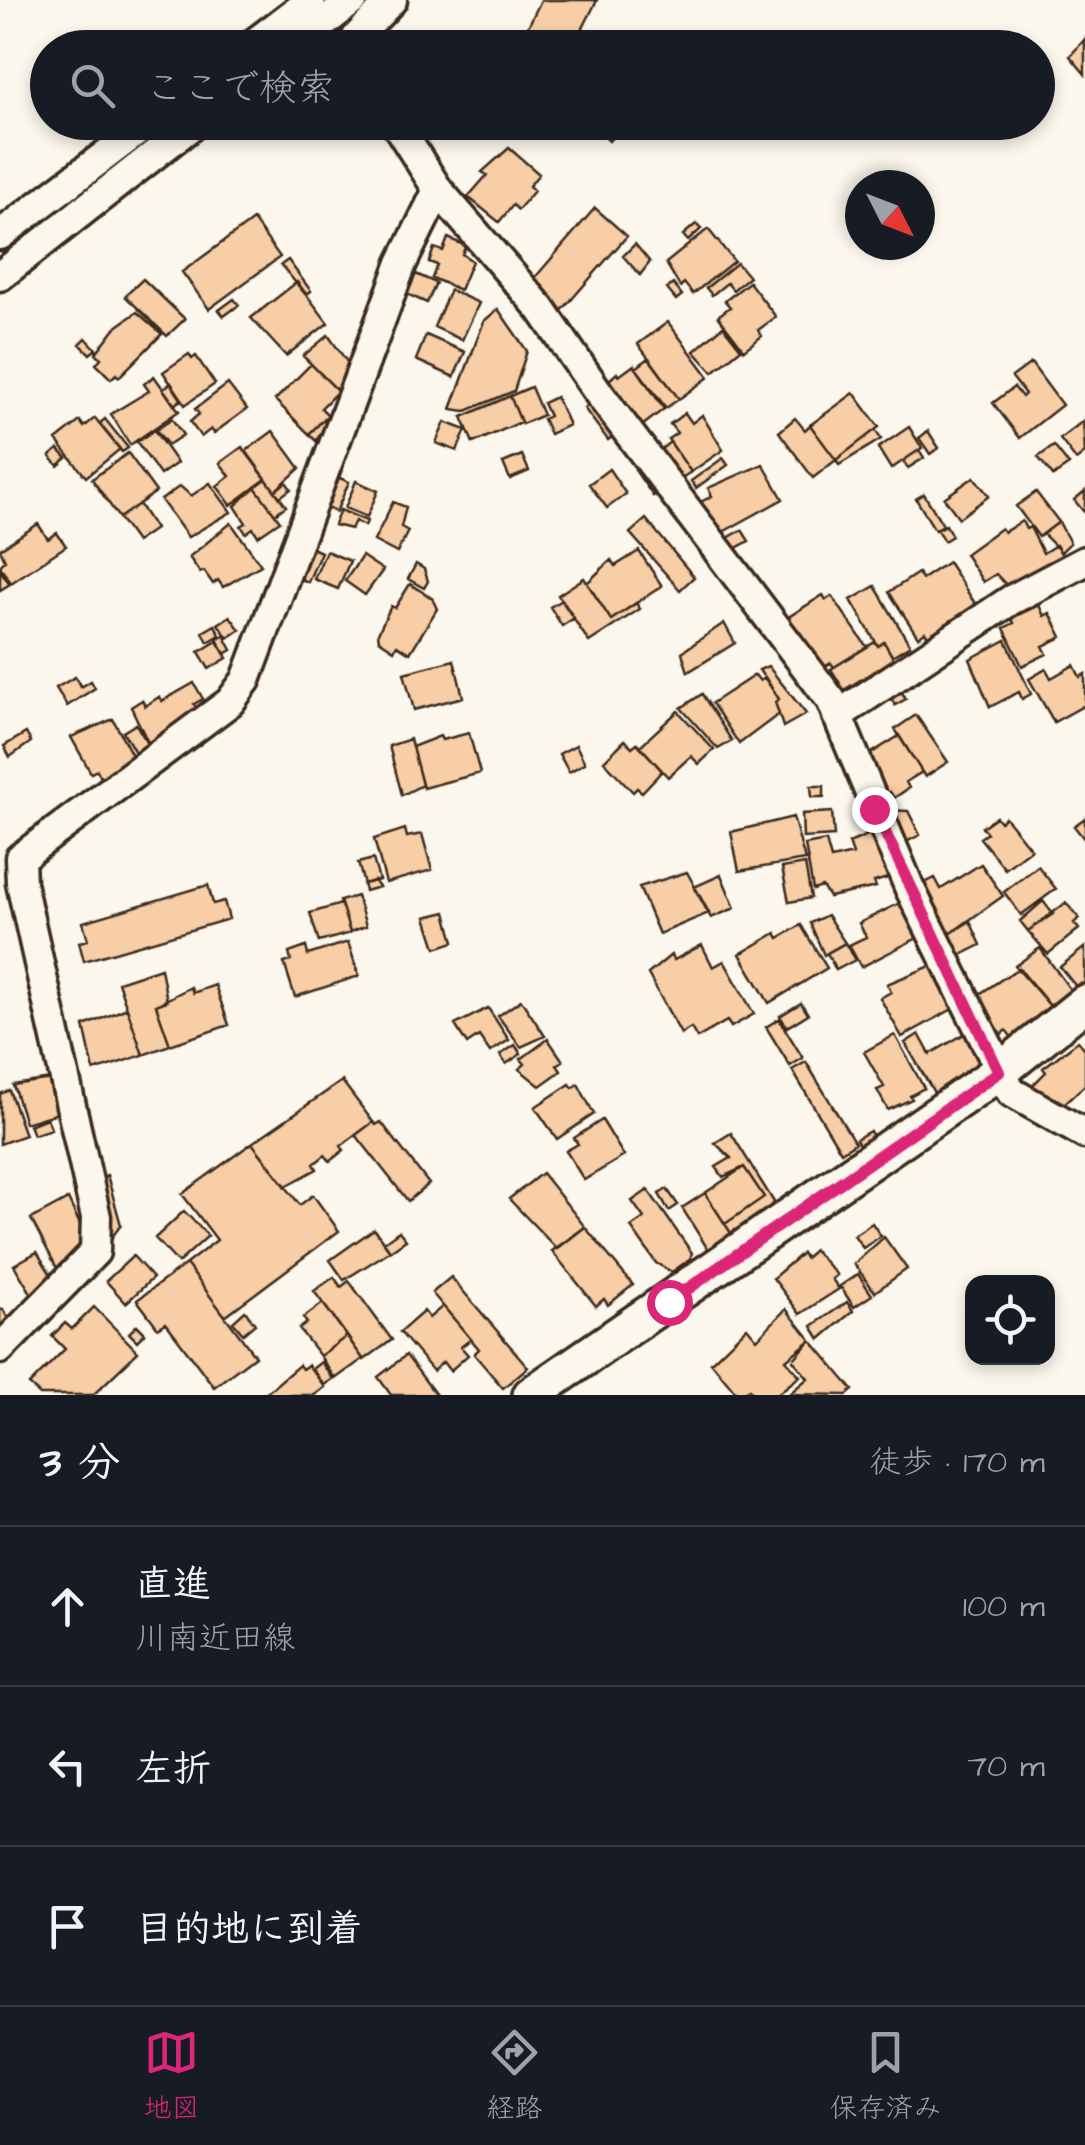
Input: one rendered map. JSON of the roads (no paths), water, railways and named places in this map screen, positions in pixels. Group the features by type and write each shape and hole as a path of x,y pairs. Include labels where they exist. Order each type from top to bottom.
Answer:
{"main road":[{"path":"532,1395 999,1072 1085,1003"}],"street":[{"path":"272,30 311,0"},
{"path":"315,30 353,0"},
{"path":"364,30 392,0"},
{"path":"0,235 125,140"},
{"path":"0,276 173,140"},
{"path":"406,140 438,190 541,309 600,395 831,700 881,825 1011,1092 1085,1134"},
{"path":"0,1349 95,1252 96,1217 21,883 20,858 230,702 246,680 402,263 438,190"},
{"path":"837,716 1011,600 1085,562"}]}
